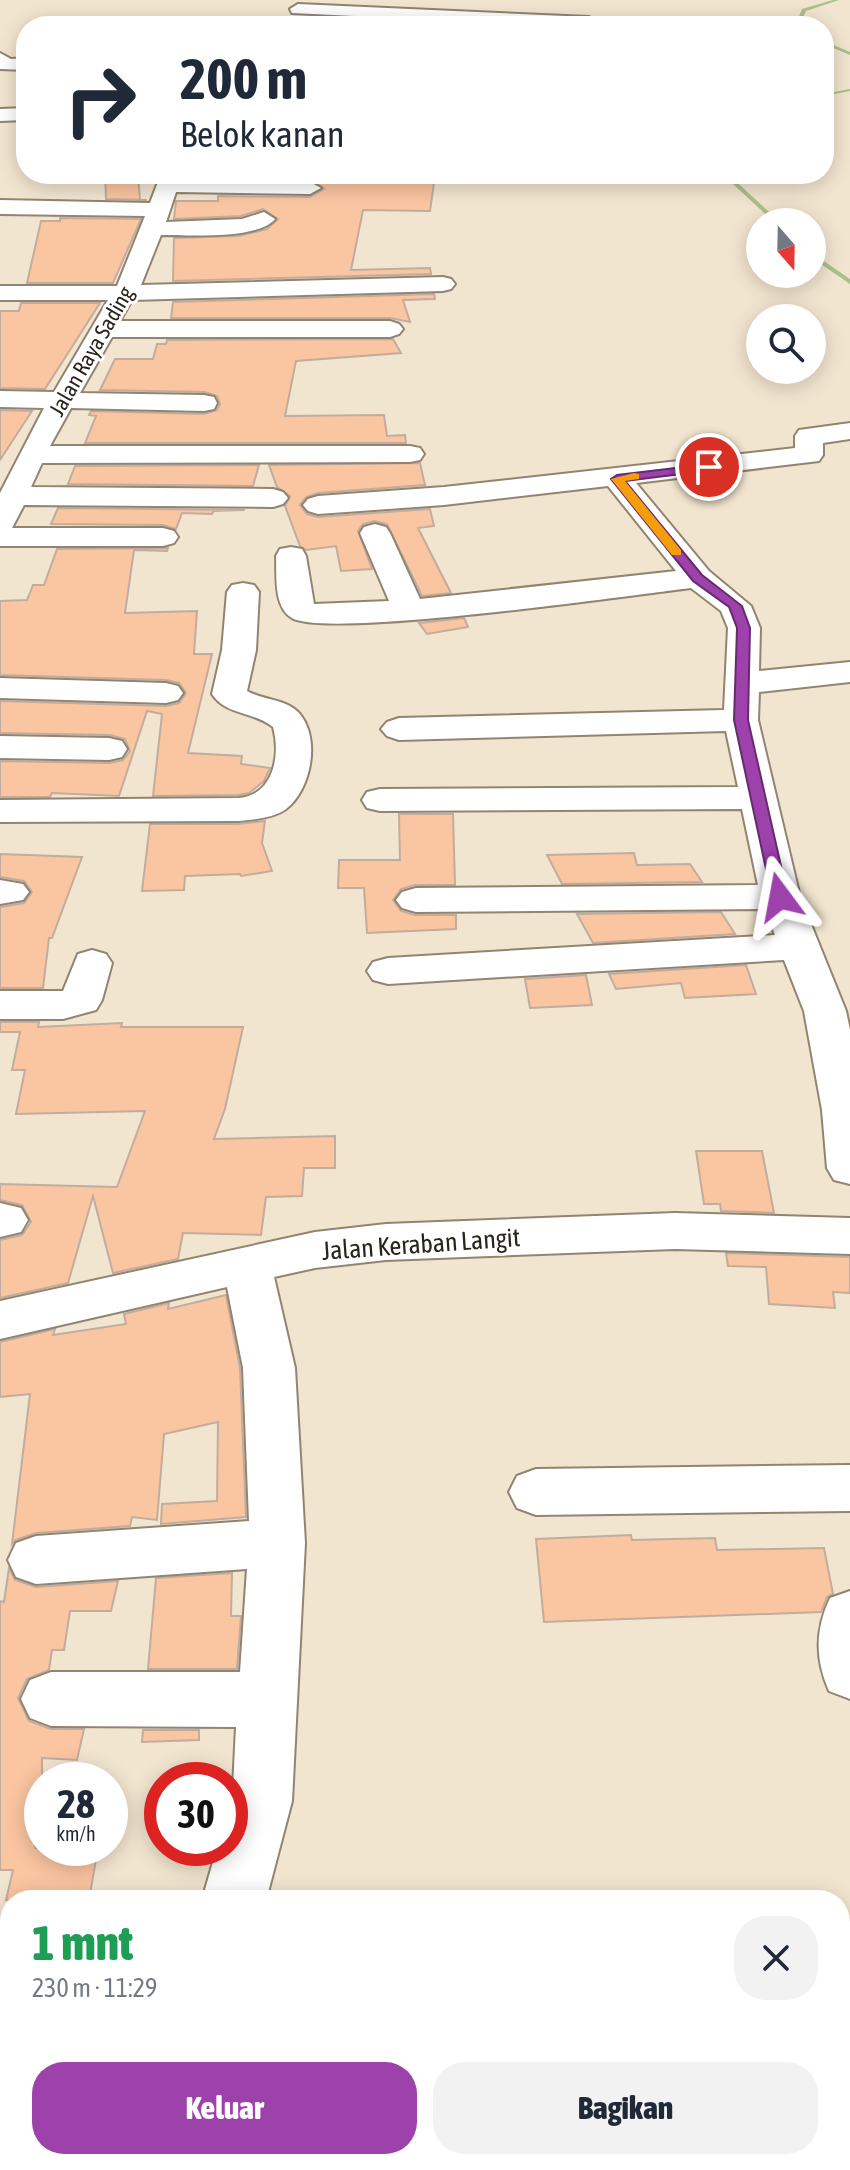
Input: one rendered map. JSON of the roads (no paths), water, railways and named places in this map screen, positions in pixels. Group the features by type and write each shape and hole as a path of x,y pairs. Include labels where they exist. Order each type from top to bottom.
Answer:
{"street":[{"path":"303,4 391,16"},
{"path":"0,58 3,65 16,64"},
{"name":"Jalan Raya Sading","path":"0,524 60,402 125,293 168,184"},
{"path":"240,184 310,188"},
{"path":"0,207 152,225 245,226 264,219"},
{"path":"122,237 152,225"},
{"path":"0,293 125,293 443,284"},
{"path":"103,329 390,329"},
{"path":"0,399 204,403"},
{"path":"318,505 405,500 617,479 809,455 809,436 850,431"},
{"path":"6,440 35,449 410,454"},
{"path":"617,479 698,578 735,606 744,628 741,720 780,897 797,946 838,1010 850,1168"},
{"path":"14,496 273,498"},
{"path":"375,533 409,610"},
{"path":"0,537 163,537"},
{"path":"291,556 296,605 304,612 409,610 698,578"},
{"path":"0,811 171,811 258,808 271,803 282,792 291,765 294,741 286,720 274,712 237,703 229,694 239,650 243,592"},
{"path":"743,683 850,672"},
{"path":"0,688 166,693"},
{"path":"399,729 741,720"},
{"path":"0,747 109,749"},
{"path":"380,800 757,798"},
{"path":"416,900 780,897"},
{"path":"388,971 797,946"},
{"path":"0,1005 63,1005 81,1000 92,963"},
{"name":"Jalan Keraban Langit","path":"0,1320 315,1250 386,1242 675,1231 850,1236"},
{"path":"237,1890 261,1801 277,1543 269,1368 256,1262"},
{"path":"536,1492 850,1488"},
{"path":"36,1560 277,1543"},
{"path":"850,1616 846,1653 850,1672"},
{"path":"51,1699 268,1700"}],"waterway":[{"path":"801,16 804,10 837,0"},
{"path":"834,47 850,54"},
{"path":"834,93 850,90"},
{"path":"736,184 762,208"},
{"path":"826,265 850,282"}]}
